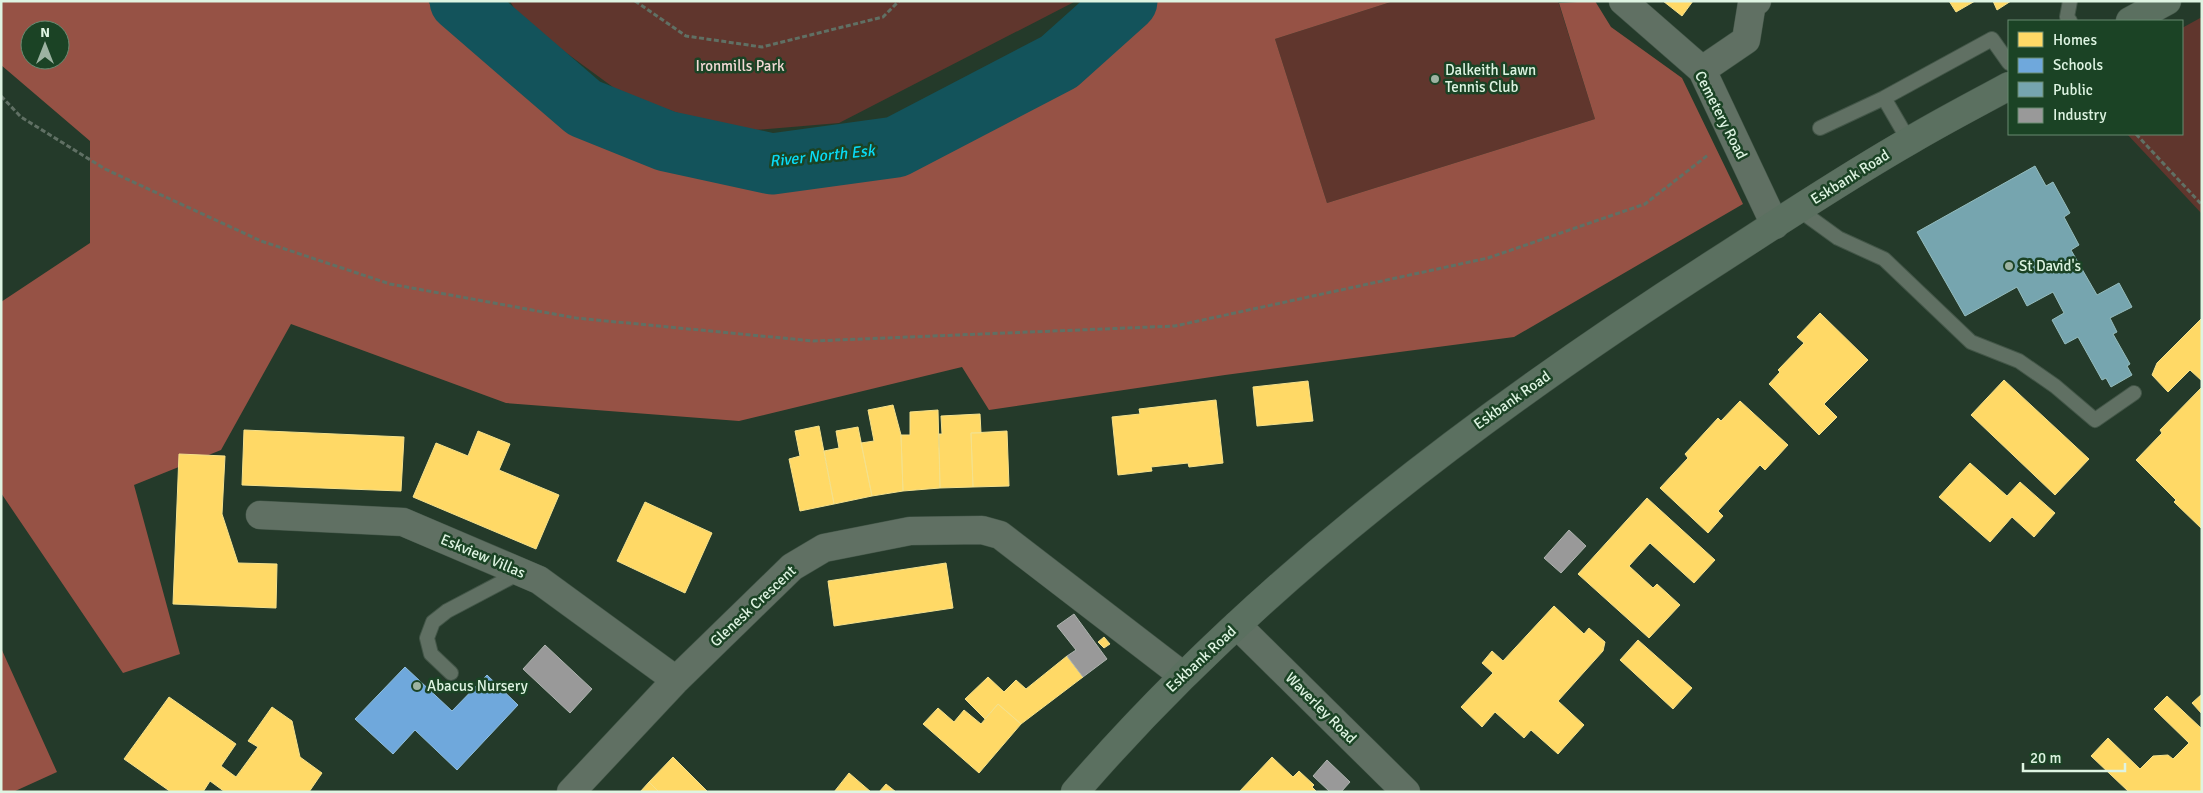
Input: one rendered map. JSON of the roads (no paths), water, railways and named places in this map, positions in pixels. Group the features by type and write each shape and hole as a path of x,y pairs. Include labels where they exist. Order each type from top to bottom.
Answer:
{"main road":[{"path":"2132,20 2167,1"},
{"name":"Eskbank Road","path":"1075,792 1117,743 1182,675 1237,624 1349,528 1482,420 1645,308 1798,209 1909,141 2008,87"}],"street":[{"name":"Cemetery Road","path":"1623,1 1702,70 1775,225"},
{"path":"1702,70 1746,40 1752,3 1757,1"},
{"name":"Eskview Villas","path":"260,515 403,522 539,580 676,680"},
{"name":"Glenesk Crescent","path":"571,792 676,680 792,567 824,548 910,531 982,530 1000,535 1182,675"},
{"name":"Waverley Road","path":"1237,624 1406,792"}],"lane":[{"path":"2069,20 2067,17 2070,1"},
{"path":"1820,128 1884,98 1992,38 2008,62"},
{"path":"1884,98 1909,141"},
{"path":"1798,209 1838,238 1864,248 1884,259 1971,342 2019,361 2056,386 2095,420 2134,393"},
{"path":"451,673 431,654 427,638 433,622 447,612 521,572"}],"waterway":[{"name":"River North Esk","path":"460,1 584,108 666,141 772,164 896,147 1059,62 1127,1"}],"place":[{"name":"Dalkeith Lawn Tennis Club","path":"1435,79"},
{"name":"St David's","path":"2009,266"},
{"name":"Abacus Nursery","path":"417,686"}],"park label":[{"name":"Ironmills Park","path":"740,66"}]}
